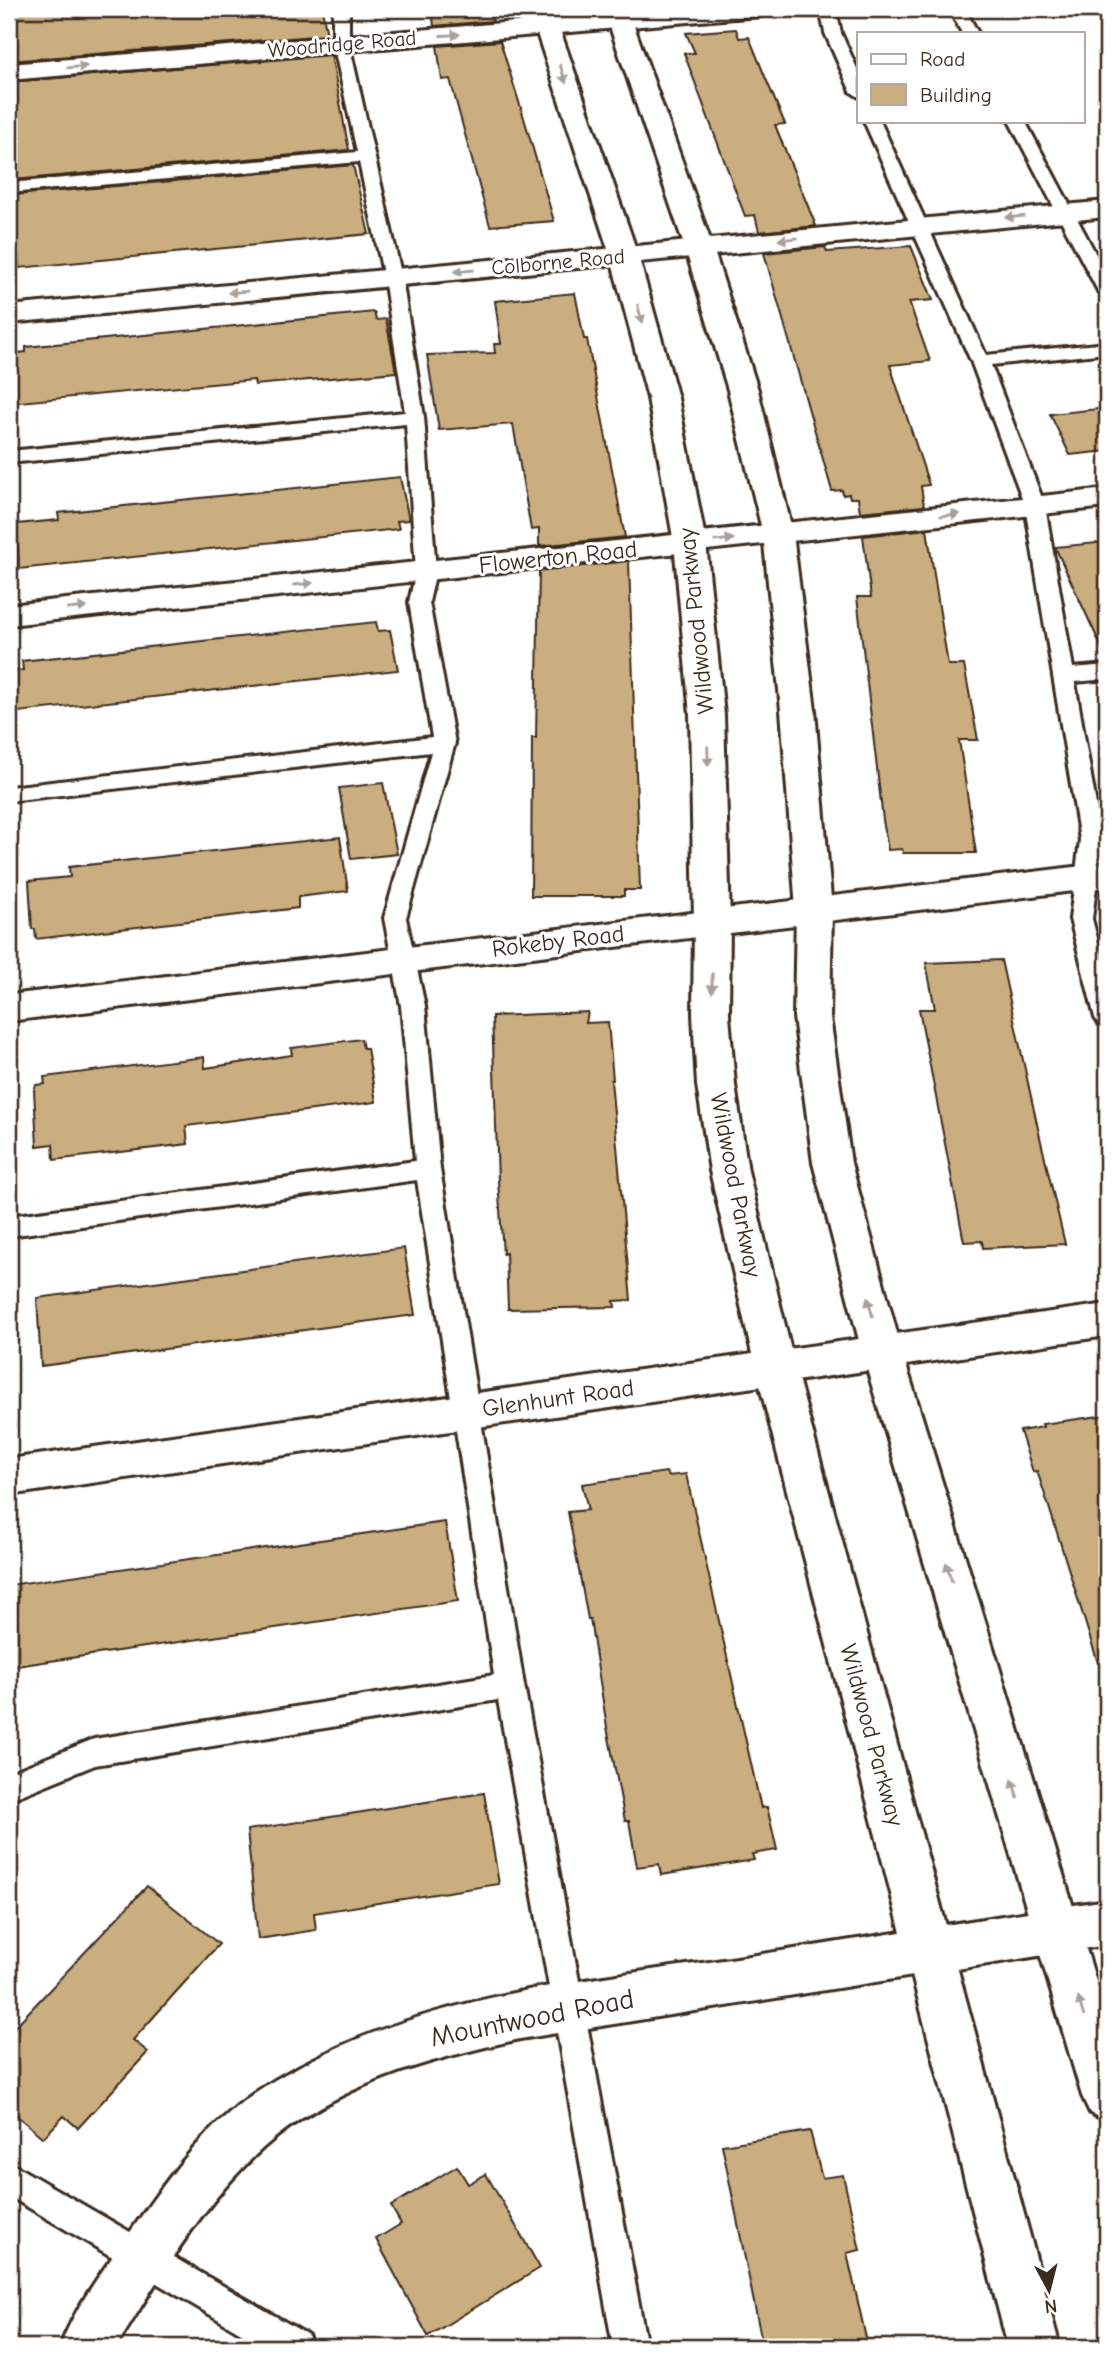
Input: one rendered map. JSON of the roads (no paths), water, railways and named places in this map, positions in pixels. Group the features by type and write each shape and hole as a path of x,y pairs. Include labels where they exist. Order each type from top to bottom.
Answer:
{"street":[{"name":"Woodridge Road","path":"9,72 341,43 546,18 759,9"},
{"path":"618,15 699,248 743,390 778,534 798,710 814,910 812,1017 832,1163 882,1352 1107,2096"},
{"name":"Wildwood Parkway","path":"546,18 624,255 663,398 690,543 707,715 712,922 711,1015 716,1085 729,1171 775,1367 1034,2347"},
{"name":"Colborne Road","path":"9,314 1107,209"},
{"name":"Flowerton Road","path":"9,615 1107,498"},
{"name":"Rokeby Road","path":"9,1008 1097,876"},
{"name":"Glenhunt Road","path":"9,1477 1107,1320"},
{"name":"Mountwood Road","path":"86,2347 197,2183 248,2129 305,2087 371,2055 434,2033 568,2008 1107,1922"}],"lane":[{"path":"341,9 341,43 393,278 415,417 426,571 419,602 444,743 395,918 413,1006 428,1169 510,1685 630,2347"},
{"path":"828,9 833,33 857,87"},
{"path":"957,9 969,32"},
{"path":"872,122 979,361 1035,506 1097,876 1081,919 1107,1018"},
{"path":"1018,122 1107,291"},
{"path":"9,188 364,156"},
{"path":"979,361 1107,348"},
{"path":"9,457 415,417"},
{"path":"1063,676 1107,672"},
{"path":"9,794 444,743"},
{"path":"9,1226 428,1169"},
{"path":"9,1787 94,1752 510,1685"},
{"path":"9,2178 296,2347"}]}
